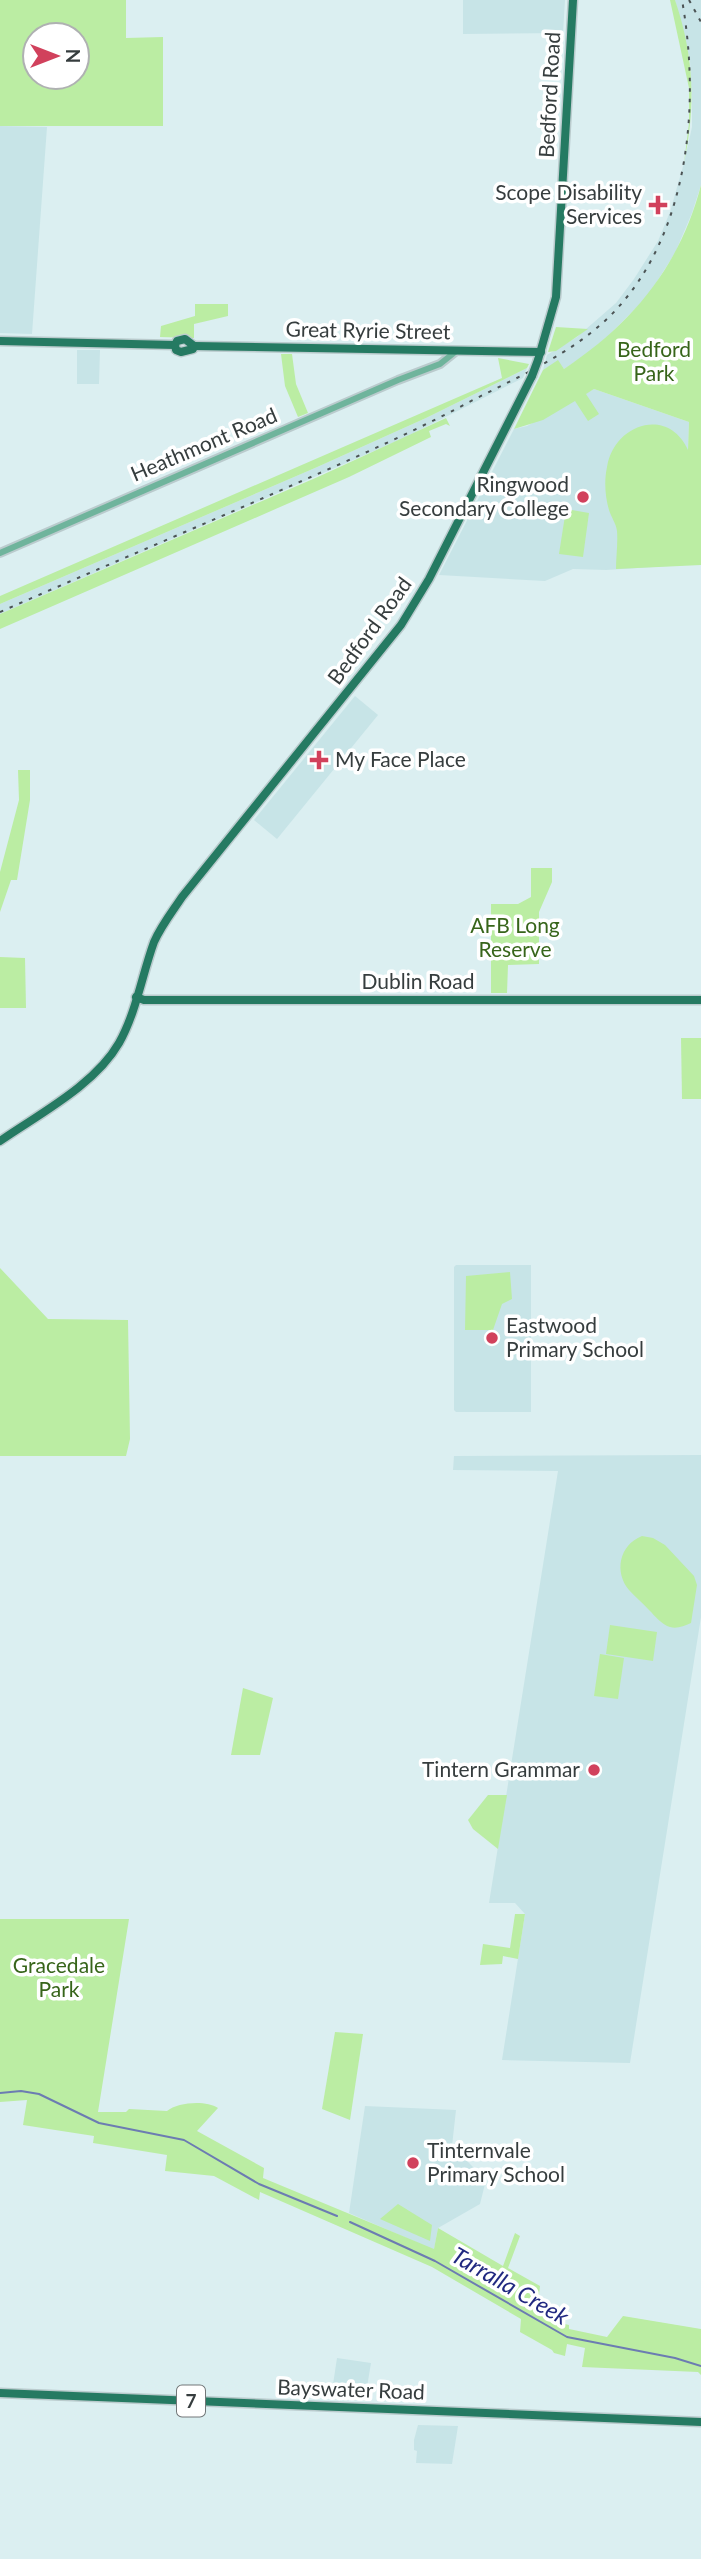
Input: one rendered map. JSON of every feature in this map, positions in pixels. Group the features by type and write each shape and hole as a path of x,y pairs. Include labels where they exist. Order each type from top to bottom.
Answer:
{"main road":[{"name":"Bedford Road","path":"0,1141 80,1086 102,1066 119,1042 157,937 182,897 374,661 412,608 532,376 556,298 573,0"},
{"name":"Great Ryrie Street","path":"0,341 175,345 177,341 185,339 194,345 433,350 540,356"},
{"name":"Dublin Road","path":"136,997 144,1000 701,1000"},
{"name":"Bayswater Road","path":"0,2393 701,2422"}],"street":[{"path":"423,370 434,360 433,350"},
{"name":"Heathmont Road","path":"0,553 440,364 452,354 461,351"}],"shaded area":[{"path":"463,0 565,0 563,33 463,34"},
{"path":"675,0 701,0 701,185 692,213 675,253 647,297 584,356 564,369 558,361 543,370 547,355 577,337 616,303 658,241 670,212 692,127 690,61"},
{"path":"0,126 47,127 32,334 0,333"},
{"path":"77,350 100,350 99,384 77,384"},
{"path":"527,368 523,378 406,437 0,614 0,604 315,468 426,418"},
{"name":"Ringwood Secondary College","path":"594,389 689,422 685,565 606,570 573,569 545,581 439,575 514,429 527,426"},
{"path":"355,696 378,715 277,839 254,820"},
{"name":"Eastwood Primary School","path":"456,1265 531,1265 531,1412 454,1410"},
{"name":"Tintern Grammar","path":"701,1455 701,1617 630,2063 502,2060 525,1914 515,1903 489,1903 558,1471 453,1470 454,1456"},
{"name":"Tinternvale Primary School","path":"365,2106 456,2110 452,2146 486,2180 480,2204 438,2228 434,2250 349,2213"},
{"path":"337,2358 371,2363 366,2393 332,2391"},
{"path":"418,2425 458,2426 452,2464 416,2463 414,2440"}],"green space":[{"path":"0,0 126,0 126,38 163,37 163,126 0,126"},
{"path":"670,0 675,0 676,3 690,63 690,122 684,163 689,123 689,88"},
{"name":"Bedford Park","path":"701,185 701,565 616,569 617,531 605,488 612,452 630,431 655,425 668,428 679,436 688,450 689,422 594,389 586,394 599,414 588,421 575,401 543,420 514,429 543,370 558,360 564,369 589,351 632,312 650,290 667,267 680,241"},
{"path":"195,304 228,304 228,316 194,324 194,338 160,337 161,326 195,316"},
{"path":"556,327 588,329 556,351 548,352"},
{"path":"281,354 292,354 296,384 308,413 298,417 285,386"},
{"path":"498,358 529,364 527,368 426,418 0,604 0,596 502,378"},
{"path":"446,418 450,426 446,424 429,431 431,437 349,477 0,629 0,614 320,476"},
{"path":"566,509 589,513 583,557 559,554"},
{"path":"18,770 30,770 30,800 17,880 11,880 0,912 0,872 19,800"},
{"name":"AFB Long Reserve","path":"531,868 552,868 552,882 539,912 539,964 508,965 507,993 491,993 491,904 518,904 531,897"},
{"path":"0,957 25,958 26,1008 0,1008"},
{"path":"681,1038 701,1038 701,1099 682,1099"},
{"path":"0,1268 48,1319 128,1320 130,1439 126,1456 0,1456"},
{"path":"510,1272 512,1299 502,1304 493,1330 465,1330 466,1276"},
{"path":"642,1536 653,1538 665,1545 694,1576 697,1585 691,1623 675,1628 664,1624 624,1583 620,1567 624,1552 634,1540"},
{"path":"610,1625 657,1632 653,1661 606,1654"},
{"path":"600,1654 624,1658 618,1699 594,1696"},
{"path":"243,1688 273,1698 260,1755 231,1755"},
{"path":"488,1795 507,1795 498,1849 473,1829 468,1820"},
{"path":"515,1914 525,1914 518,1959 503,1956 502,1964 480,1965 483,1944 510,1948"},
{"name":"Gracedale Park","path":"0,1919 129,1919 98,2112 126,2112 129,2109 167,2111 192,2103 213,2105 218,2108 197,2131 264,2168 263,2178 434,2249 438,2228 503,2266 515,2233 520,2236 508,2268 540,2286 537,2311 556,2322 569,2325 569,2329 607,2337 623,2316 701,2329 701,2375 698,2372 582,2367 585,2348 567,2344 565,2356 554,2353 520,2332 521,2319 432,2267 260,2192 259,2200 214,2176 165,2171 167,2155 93,2143 94,2136 23,2125 27,2100 0,2102"},
{"path":"335,2032 363,2034 350,2120 322,2109"},
{"path":"398,2204 432,2225 430,2241 380,2219"}],"waterway":[{"name":"Tarralla Creek","path":"0,2093 21,2091 39,2094 99,2123 184,2140 259,2184 337,2216"},
{"name":"Tarralla Creek","path":"350,2222 435,2261 567,2337 675,2358 701,2366"}],"railway":[{"path":"0,612 427,424 544,364 577,343 608,318 635,286 656,250 672,211 682,170 690,84 682,0"},
{"path":"689,0 701,22"}],"place":[{"name":"Scope Disability Services","path":"658,205"},
{"name":"Ringwood Secondary College","path":"583,497"},
{"name":"My Face Place","path":"319,760"},
{"name":"Eastwood Primary School","path":"492,1338"},
{"name":"Tintern Grammar","path":"594,1770"},
{"name":"Tinternvale Primary School","path":"413,2163"}]}
